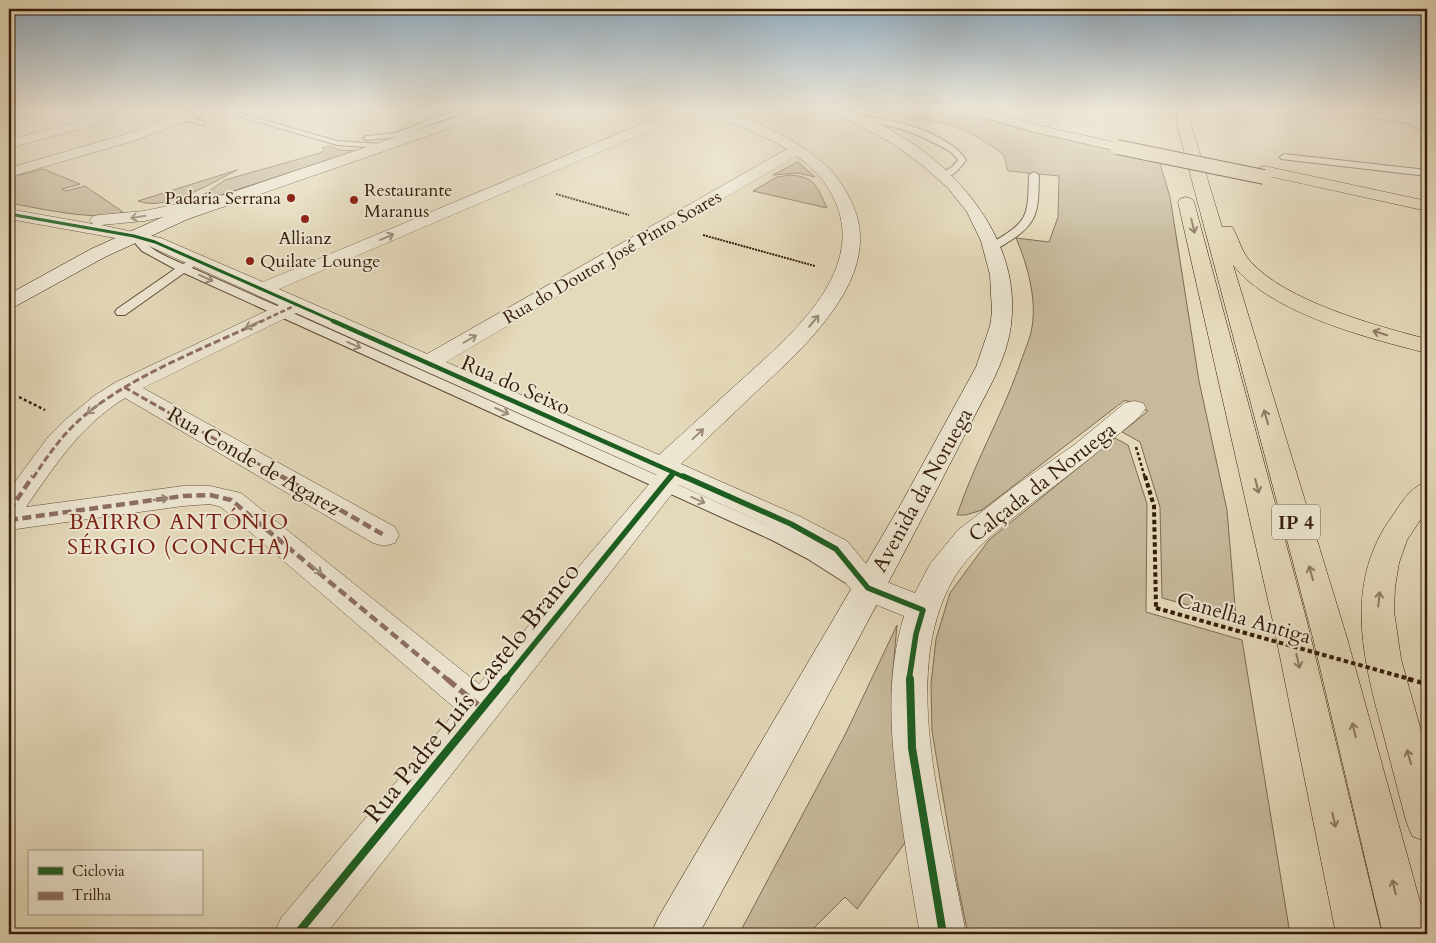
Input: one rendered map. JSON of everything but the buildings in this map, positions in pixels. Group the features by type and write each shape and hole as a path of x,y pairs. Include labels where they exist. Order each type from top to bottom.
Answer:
{"highway":[{"path":"1167,154 1427,206"},
{"name":"IP 4","path":"1174,154 1290,622 1359,934"},
{"name":"IP 4","path":"1190,154 1330,638 1406,934"},
{"path":"1201,154 1230,243 1240,261 1248,270 1274,288 1308,307 1357,326 1427,346"},
{"path":"1264,174 1427,214"},
{"path":"1427,491 1392,540 1382,571 1378,606 1378,639 1386,680 1427,821"}],"street":[{"path":"9,173 74,154"},
{"path":"9,302 88,258 172,218 359,154"},
{"path":"134,236 174,226 372,154"},
{"path":"262,290 582,154"},
{"name":"Rua do Doutor José Pinto Soares","path":"428,364 789,154"},
{"name":"Rua Padre Luís Castelo Branco","path":"296,934 482,708 667,475 808,329 829,300 847,262 852,240 851,227 844,200 834,182 826,172 801,154"},
{"name":"Avenida da Noruega","path":"674,934 929,480 998,339 1002,313 1001,282 994,246 969,203 944,175 918,154"},
{"path":"9,214 35,219 120,219 220,200"},
{"name":"Rua do Seixo","path":"35,219 134,236 155,242 190,264 262,290 289,308 428,364 667,475 821,540 842,555 868,588"},
{"path":"9,511 49,452 93,408 124,387 289,308"},
{"name":"Rua Conde de Agarez","path":"124,387 384,535"},
{"name":"Calçada da Noruega","path":"943,934 929,862 909,727 908,690 911,661 915,634 923,610 941,572 969,538 1110,429 1134,408"},
{"path":"9,520 183,496 217,496 231,500 241,506 482,708"},
{"path":"868,588 923,610"}],"lane":[{"path":"1284,157 1427,173"},
{"path":"994,246 1021,230 1031,219 1033,212 1034,175"},
{"path":"121,312 190,264 667,475"}],"shaded area":[{"path":"316,154 347,154 187,206 225,180"},
{"path":"1002,154 1132,154 1159,160 1170,197 1199,381 1227,510 1236,618 1162,598 1160,507 1140,442 1122,432 1148,411 1125,400 982,510 966,515 957,515 971,477 1012,386 1031,332 1033,316 1032,293 1024,259 1016,238 1049,242 1058,217 1059,176 1008,171"},
{"path":"798,162 815,177 797,173 773,175"},
{"path":"43,169 80,184 62,189 66,191 85,186 123,212 100,216 84,215 9,203 9,178"},
{"path":"237,170 175,199 162,203 138,201"},
{"path":"790,175 805,178 814,184 827,208 753,191 777,177"},
{"path":"1115,438 1128,445 1147,504 1146,612 1242,640 1290,934 968,934 957,881 932,731 931,684 936,639 950,593 989,540"},
{"path":"897,625 892,681 893,731 912,833 857,909 845,897 808,934 739,934 845,735"}],"marked path":[{"path":"9,511 57,443 74,425 103,401 145,376 296,305"},
{"path":"124,387 384,535"},
{"path":"9,520 183,496 210,495 231,500 482,708"}],"cycle path":[{"path":"9,214 134,236 155,242 791,524 836,549 868,588 923,610 916,634 909,680 910,725 930,865 943,934"},
{"path":"297,934 674,473"}],"place":[{"name":"Padaria Serrana","path":"291,198"},
{"name":"Restaurante Maranus","path":"354,200"},
{"name":"Allianz","path":"305,219"},
{"name":"Quilate Lounge","path":"250,261"}],"district":[{"name":"BAIRRO ANTÓNIO SÉRGIO (CONCHA)","path":"179,534"}]}
